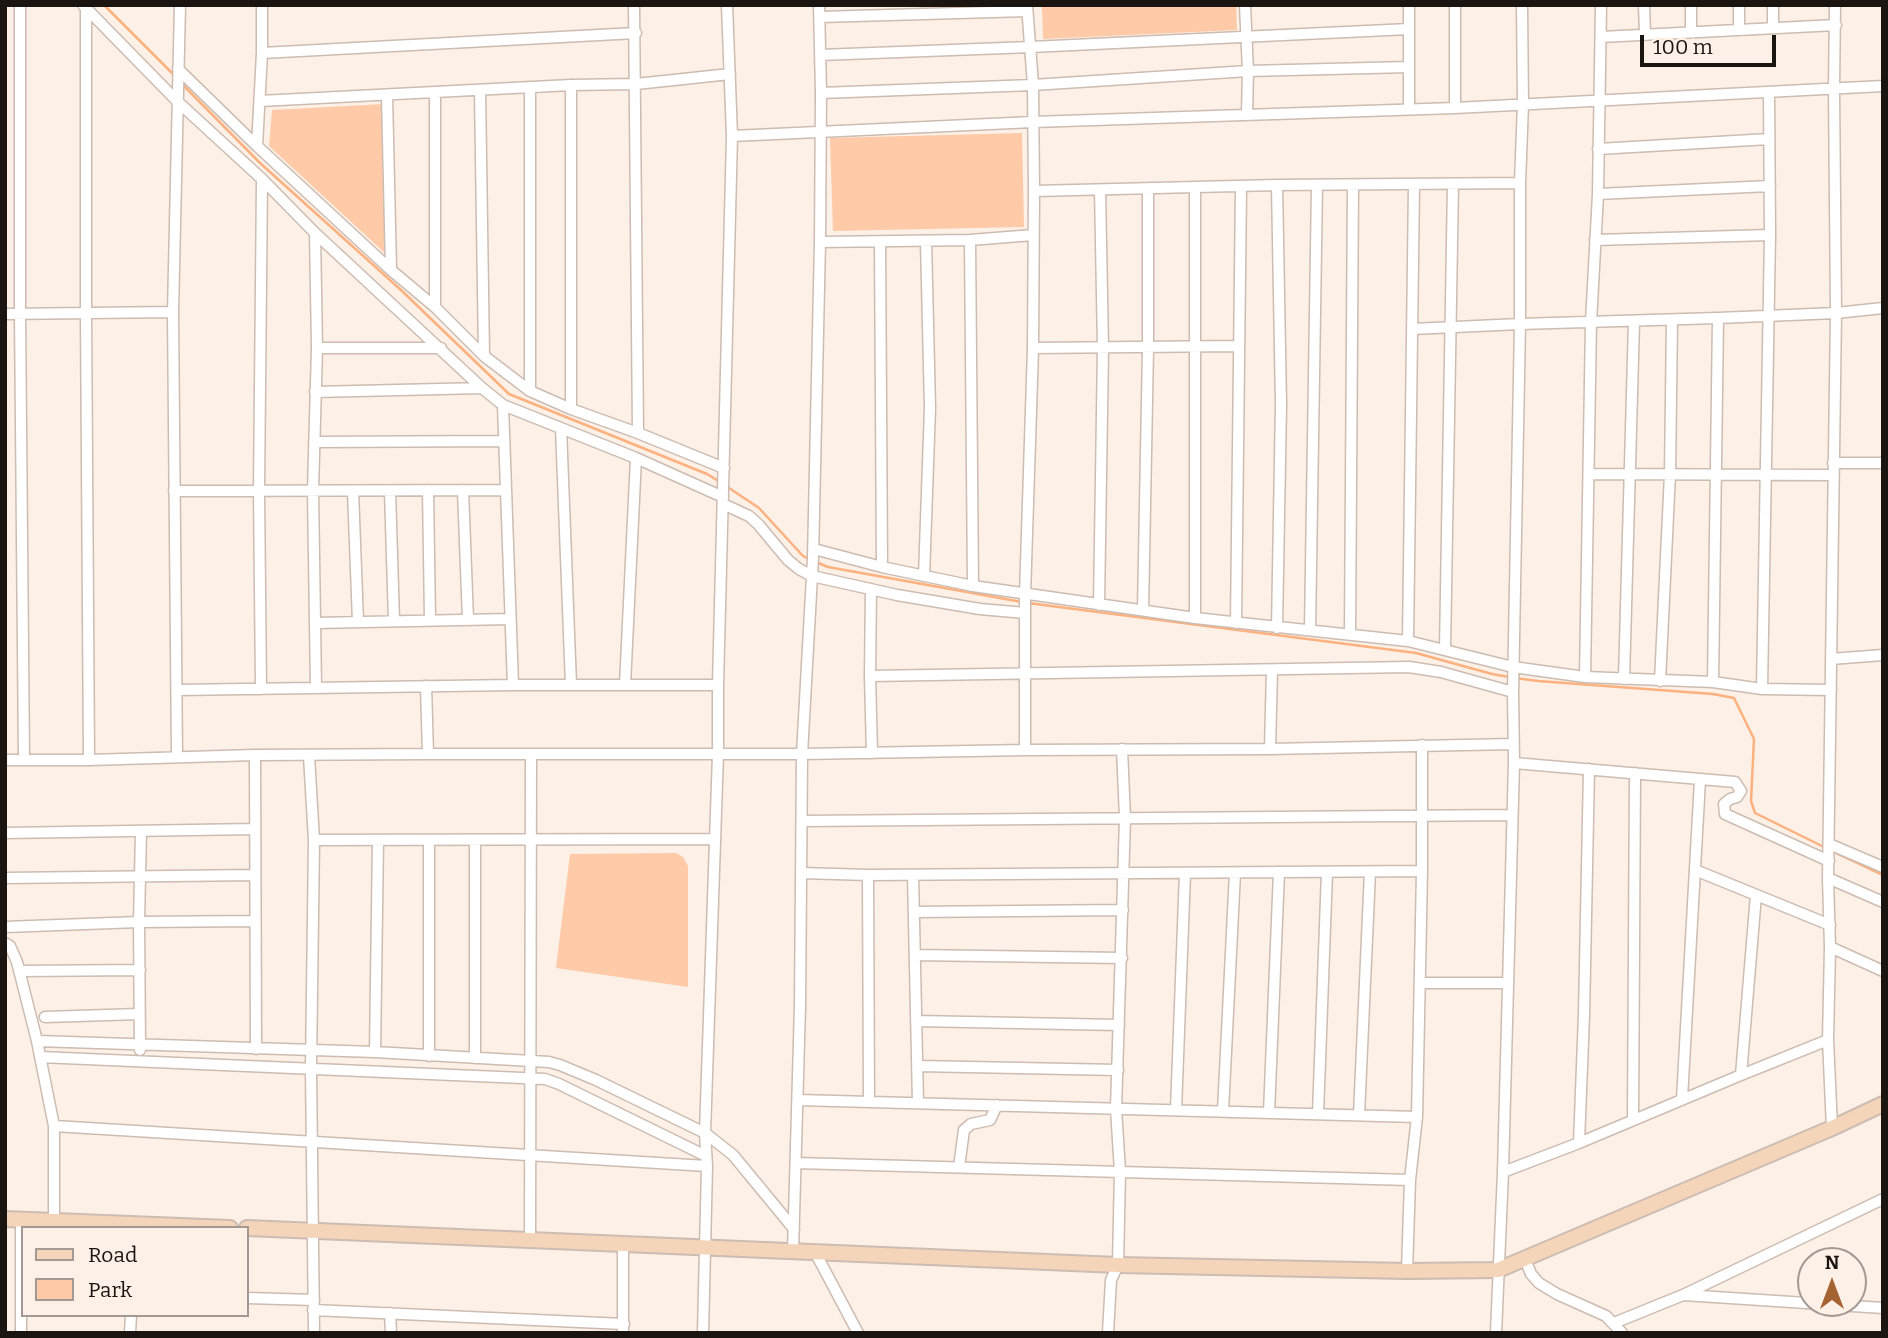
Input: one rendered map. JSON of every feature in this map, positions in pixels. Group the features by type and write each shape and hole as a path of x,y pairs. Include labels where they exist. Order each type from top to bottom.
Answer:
{"street":[{"path":"20,5 24,760"},
{"path":"177,757 173,312 180,5"},
{"path":"257,146 262,5"},
{"path":"634,5 638,433"},
{"path":"703,1333 706,1248 705,1133 719,754 718,685 732,136 727,5"},
{"path":"793,1251 798,1100 802,754 813,554 820,242 819,5"},
{"path":"1245,5 1247,114"},
{"path":"1409,5 1409,109"},
{"path":"1455,5 1455,108"},
{"path":"1496,1333 1514,764 1522,5"},
{"path":"1585,677 1591,322 1598,194 1601,5"},
{"path":"1644,5 1645,34"},
{"path":"1691,5 1691,32"},
{"path":"1739,5 1739,30"},
{"path":"1773,5 1773,28"},
{"path":"1832,1128 1828,1040 1828,878 1836,313 1835,5"},
{"path":"85,6 178,103 503,405 636,458 723,500 758,524 799,569 871,589 980,609 1025,613"},
{"path":"85,6 89,761"},
{"path":"820,17 1027,8 1033,85 1034,191 1033,348 1025,595 1025,750"},
{"path":"1601,37 1836,25"},
{"path":"820,55 1409,29"},
{"path":"262,52 635,33"},
{"path":"821,93 1033,85 1248,71 1409,67"},
{"path":"178,69 257,146 435,307 484,356 530,391 724,468"},
{"path":"260,101 636,83 730,74"},
{"path":"571,85 571,409"},
{"path":"732,136 1033,122 1455,108 1883,86"},
{"path":"530,87 530,391"},
{"path":"480,91 484,356"},
{"path":"435,92 435,307"},
{"path":"1762,689 1770,235 1769,93"},
{"path":"387,95 391,270"},
{"path":"1598,149 1769,139"},
{"path":"261,689 259,491 262,179"},
{"path":"1034,191 1520,183"},
{"path":"1445,649 1453,184"},
{"path":"1277,628 1281,404 1278,185"},
{"path":"1310,630 1317,185"},
{"path":"1350,634 1353,185"},
{"path":"1408,642 1414,185"},
{"path":"1598,194 1770,186"},
{"path":"1236,623 1241,187"},
{"path":"1195,188 1195,618"},
{"path":"1143,610 1148,189"},
{"path":"1099,605 1103,348 1100,190"},
{"path":"315,233 317,348 313,491 316,688"},
{"path":"820,242 970,240 1033,235"},
{"path":"1595,240 1770,235"},
{"path":"970,240 973,586"},
{"path":"924,576 930,408 926,241"},
{"path":"880,242 882,567"},
{"path":"1412,329 1769,316 1883,308"},
{"path":"5,314 173,312"},
{"path":"1713,682 1718,318"},
{"path":"1660,681 1670,474 1672,320"},
{"path":"1624,679 1634,322"},
{"path":"1033,348 1239,346"},
{"path":"317,348 440,348"},
{"path":"315,392 482,388"},
{"path":"503,405 513,685"},
{"path":"561,428 571,685"},
{"path":"314,442 504,441"},
{"path":"625,685 636,458"},
{"path":"1833,463 1883,463"},
{"path":"1589,474 1833,475"},
{"path":"463,490 468,620"},
{"path":"174,491 505,490"},
{"path":"353,491 358,622"},
{"path":"390,491 394,621"},
{"path":"428,491 430,620"},
{"path":"813,554 1025,595 1195,618 1408,642 1513,667 1585,677 1713,682 1762,689 1831,690"},
{"path":"871,589 872,753"},
{"path":"315,623 510,619"},
{"path":"1831,659 1883,655"},
{"path":"870,676 1409,667 1441,672 1513,692"},
{"path":"1270,749 1272,670"},
{"path":"177,690 718,685"},
{"path":"426,686 428,754"},
{"path":"5,760 89,761 255,755 802,754 1513,744"},
{"path":"1407,1271 1409,1180 1417,1117 1422,745"},
{"path":"1108,1333 1111,1280 1118,1265 1120,1171 1116,1109 1125,873 1122,749"},
{"path":"530,1240 531,754"},
{"path":"255,755 256,1049"},
{"path":"309,756 314,840 311,1068 314,1333"},
{"path":"1514,764 1735,782 1741,792 1724,804 1725,814 1829,861"},
{"path":"1580,1143 1589,769"},
{"path":"1633,1120 1634,773"},
{"path":"1682,1099 1700,780"},
{"path":"802,821 1512,815"},
{"path":"5,833 254,829"},
{"path":"139,1061 141,831"},
{"path":"314,840 715,839"},
{"path":"375,1052 378,840"},
{"path":"429,840 429,1056"},
{"path":"475,840 475,1058"},
{"path":"1829,844 1883,867"},
{"path":"1695,870 1830,925"},
{"path":"801,873 913,875 1422,871"},
{"path":"1269,1113 1279,872"},
{"path":"1318,1114 1327,872"},
{"path":"1359,1115 1370,872"},
{"path":"1176,1110 1185,873"},
{"path":"1223,1111 1235,873"},
{"path":"5,878 255,875"},
{"path":"868,875 869,1101"},
{"path":"913,875 918,1103"},
{"path":"1828,878 1883,902"},
{"path":"1741,1074 1756,895"},
{"path":"914,912 1123,910"},
{"path":"5,927 255,921"},
{"path":"5,943 10,946 19,971 37,1041 54,1126 54,1224"},
{"path":"1830,947 1883,971"},
{"path":"915,955 1122,958"},
{"path":"19,971 140,970"},
{"path":"1420,982 1508,983"},
{"path":"45,1017 139,1014"},
{"path":"917,1021 1119,1025"},
{"path":"1503,1172 1580,1143 1828,1040"},
{"path":"37,1041 375,1052 530,1060 560,1065 705,1133 733,1155 794,1229"},
{"path":"40,1057 545,1079 706,1161"},
{"path":"918,1066 1118,1070"},
{"path":"798,1100 1417,1117"},
{"path":"248,1228 1118,1265 1407,1271 1498,1270 1883,1104"},
{"path":"959,1167 964,1130 971,1124 990,1121 997,1105"},
{"path":"54,1126 530,1154 706,1161"},
{"path":"796,1163 1409,1180"},
{"path":"1614,1323 1683,1295 1883,1199"},
{"path":"5,1219 54,1224 142,1226"},
{"path":"21,1219 21,1226"},
{"path":"248,1298 390,1313 623,1328 623,1244"},
{"path":"815,1252 858,1333"},
{"path":"1525,1259 1531,1274 1539,1283 1606,1316 1622,1333"},
{"path":"1683,1295 1883,1308"},
{"path":"390,1313 391,1333"}],"green space":[{"path":"1042,5 1236,5 1237,30 1043,39"},
{"path":"384,104 388,256 269,146 272,110"},
{"path":"1022,133 1024,227 833,231 830,138"},
{"path":"676,853 683,857 688,866 688,987 556,968 570,854"}],"waterway":[{"path":"104,5 176,77"},
{"path":"183,85 260,163 401,290 509,394 707,474 720,482"},
{"path":"726,486 759,508 803,556 809,559"},
{"path":"816,562 828,567 1022,602"},
{"path":"1028,603 1416,653 1509,677"},
{"path":"1515,678 1734,698 1754,739 1751,801 1755,813 1824,847"},
{"path":"1830,850 1883,875"}]}
